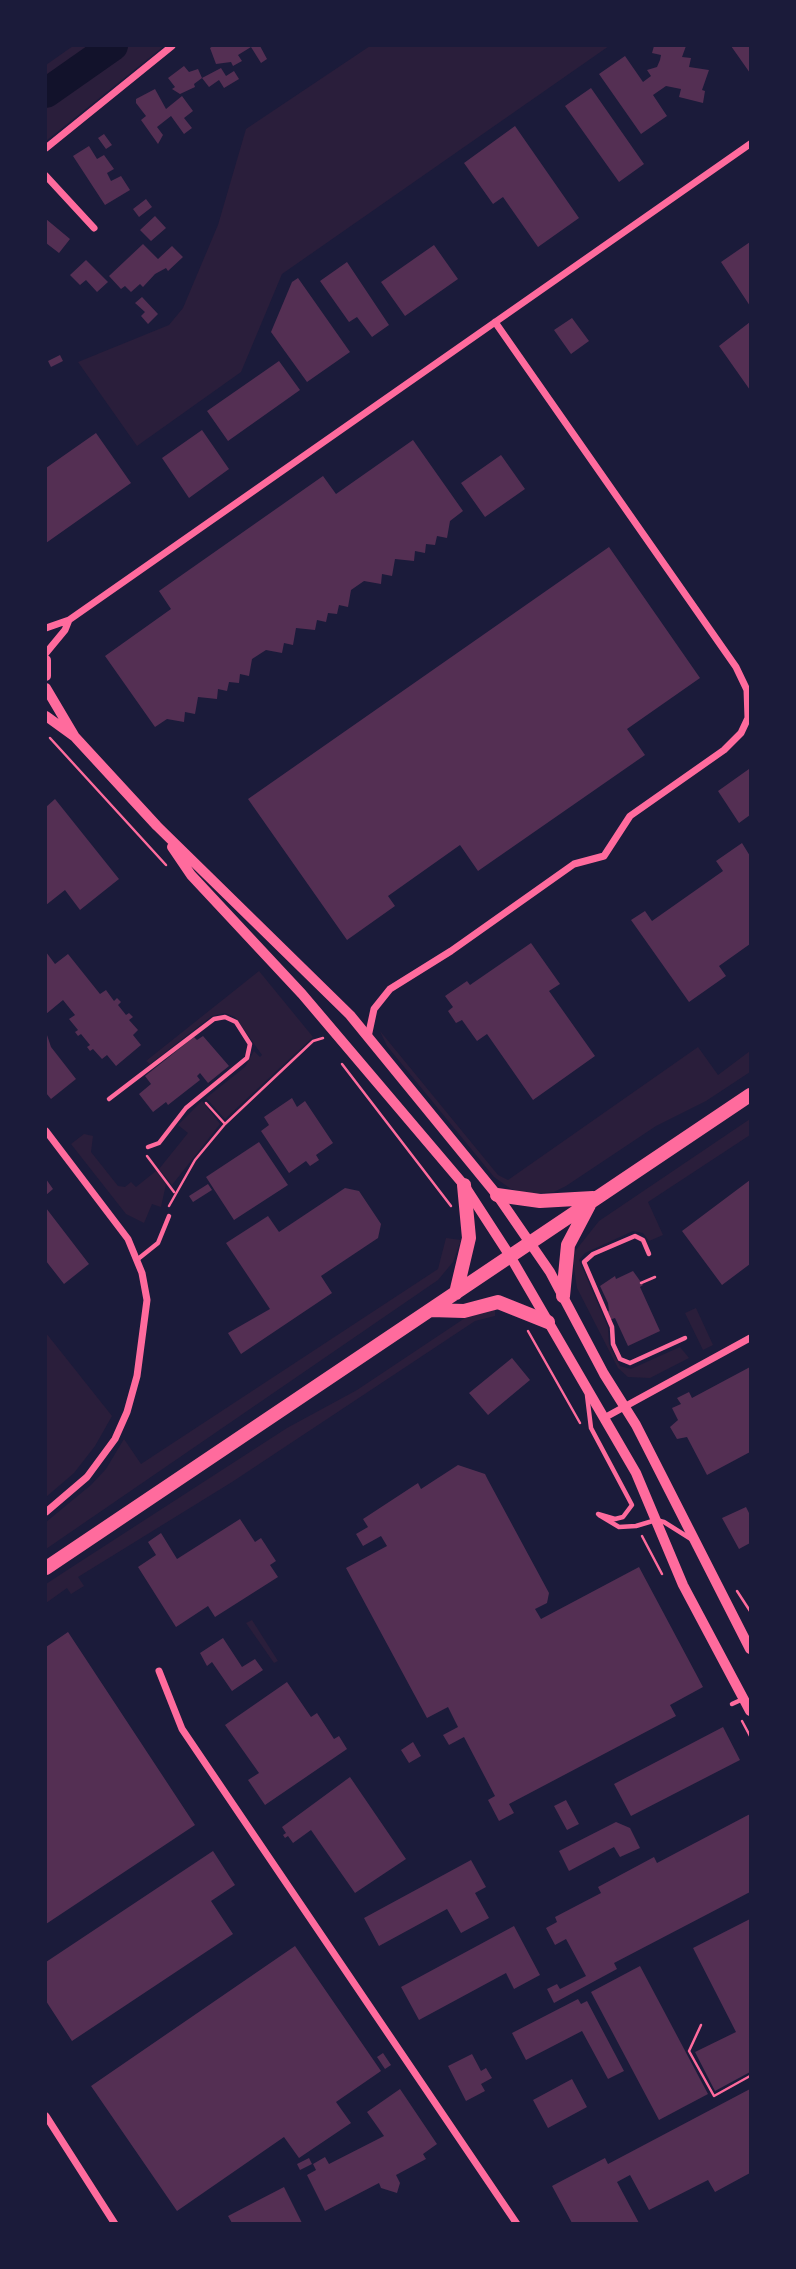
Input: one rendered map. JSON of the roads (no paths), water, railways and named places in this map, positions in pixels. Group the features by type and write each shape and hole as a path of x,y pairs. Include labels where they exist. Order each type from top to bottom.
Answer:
{"main road":[{"path":"46,1568 751,1095"},
{"path":"456,1293 469,1237 464,1185"},
{"path":"497,1195 540,1202 594,1198"},
{"path":"563,1296 568,1245 594,1198"},
{"path":"431,1310 464,1311 498,1302 548,1322"}],"street":[{"path":"46,148 172,46"},
{"path":"46,628 69,621 751,144"},
{"path":"46,176 94,228"},
{"path":"368,1037 374,1009 390,989 451,951 574,864 604,856 630,816 733,742 748,718 749,699 736,667 495,322"},
{"path":"46,653 69,621"},
{"path":"46,660 46,676"},
{"path":"46,688 75,737"},
{"path":"46,716 75,737 157,825 310,973 368,1037 532,1241 624,1406 751,1649"},
{"path":"157,825 191,875 334,1031 464,1185 510,1256 636,1473 687,1592 751,1711"},
{"path":"46,1131 121,1228 138,1259 145,1286 146,1312 137,1376 127,1412 102,1460 87,1477 46,1512"},
{"path":"604,1418 751,1338"},
{"path":"159,1671 182,1729 517,2224"},
{"path":"46,2116 115,2224"}],"lane":[{"path":"109,1099 214,1019 225,1017 236,1022 250,1044 247,1058 186,1108 159,1143 148,1147"},
{"path":"138,1259 158,1243 169,1216"},
{"path":"649,1254 643,1240 635,1236 593,1254 584,1262 612,1327 614,1344 621,1359 630,1363 685,1338"},
{"path":"586,1390 591,1428 632,1505 623,1517 615,1519 598,1514 611,1524 627,1528 656,1520 694,1540"},
{"path":"732,1704 743,1699"}],"waterway":[{"path":"46,93 113,46"}]}
